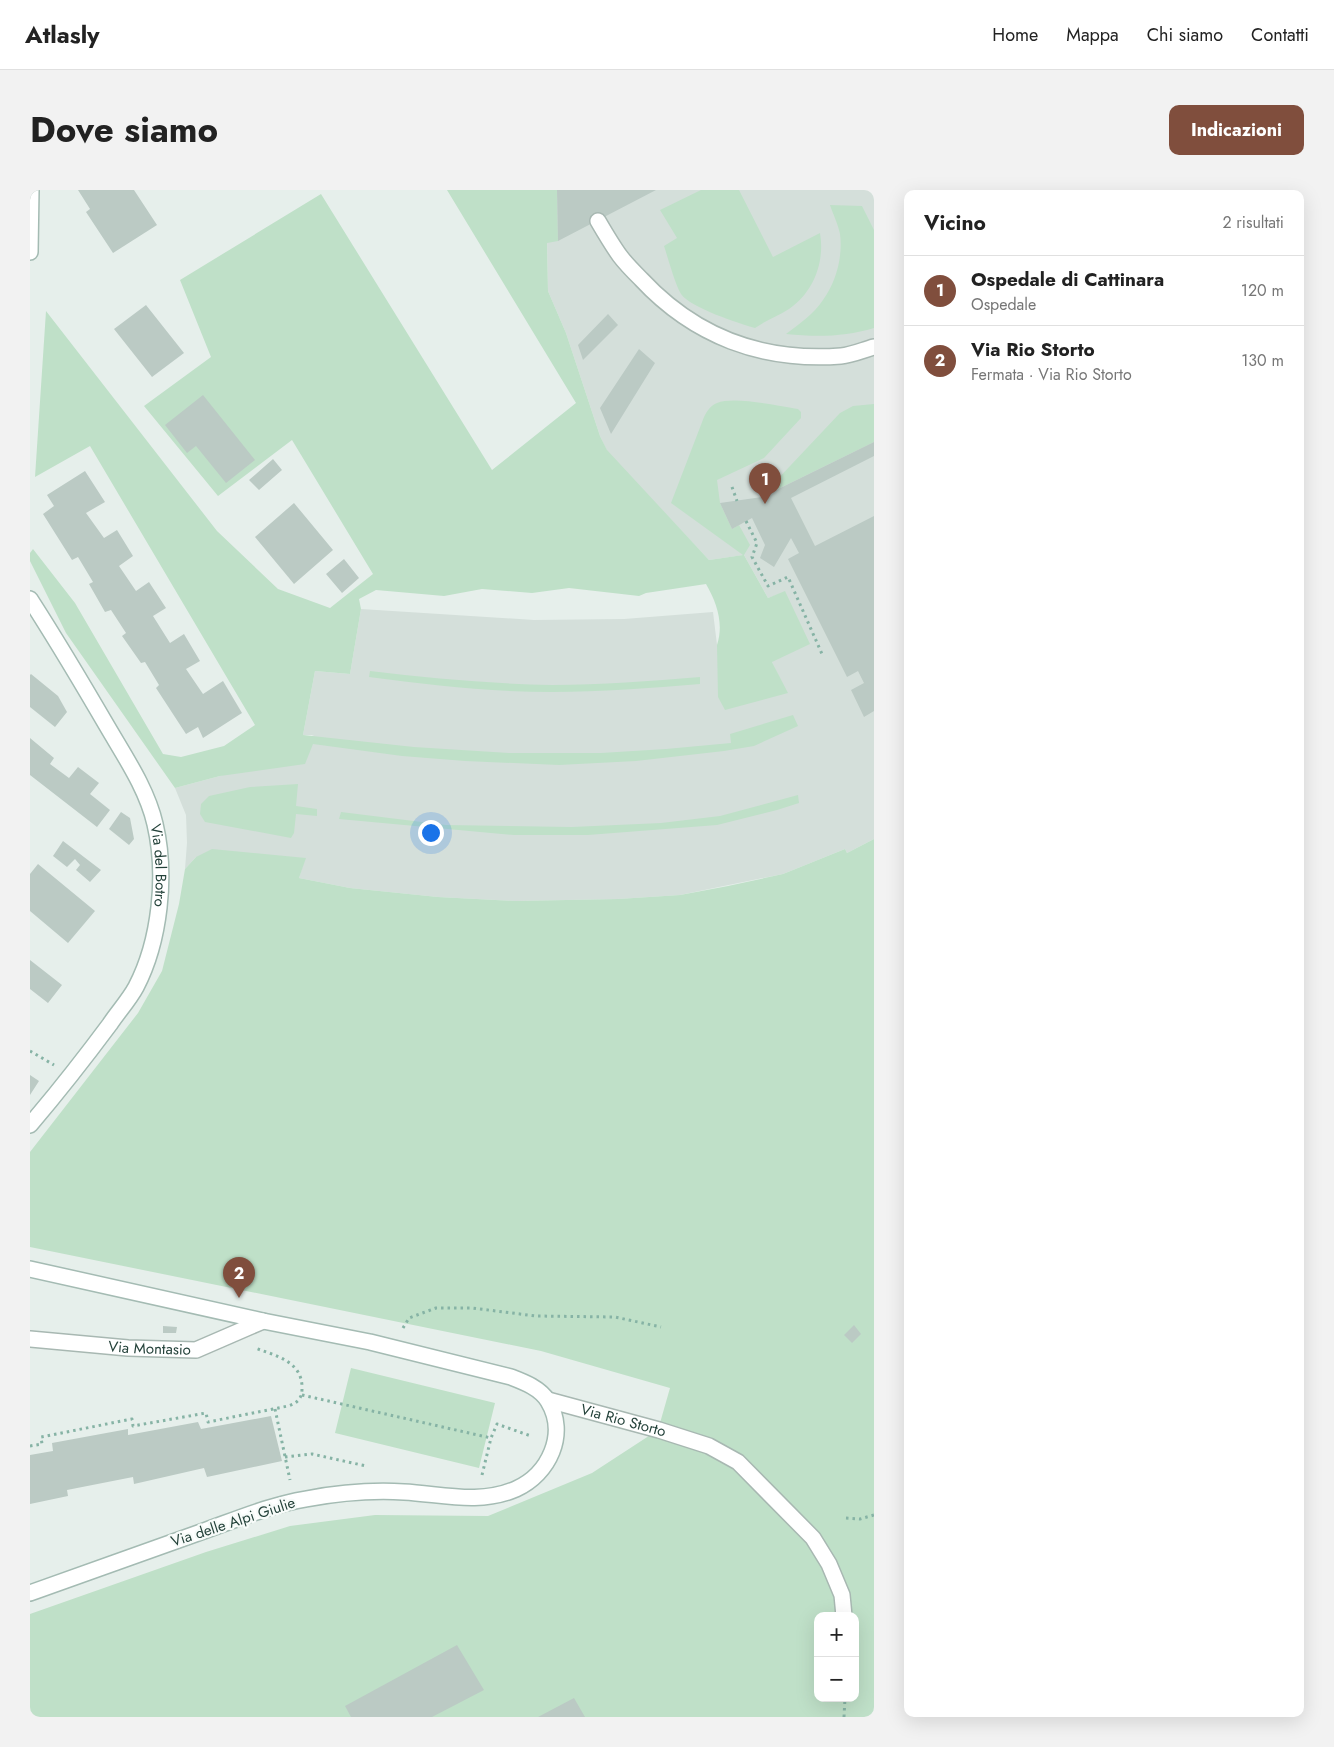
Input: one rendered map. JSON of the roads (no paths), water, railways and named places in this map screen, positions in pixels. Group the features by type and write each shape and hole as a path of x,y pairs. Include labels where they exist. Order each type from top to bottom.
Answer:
{"street":[{"path":"30,190 30,252"},
{"path":"598,221 621,258 656,295 676,312 710,332 738,345 801,356 842,356 874,348"},
{"name":"Via del Botro","path":"30,600 54,636 132,768 146,796 155,824 159,855 160,890 157,924 150,957 135,988 71,1075 30,1125"},
{"name":"Via Rio Storto","path":"30,1269 397,1349 511,1377 532,1385 548,1400 659,1430 709,1446 738,1462 813,1538 829,1564 842,1595 844,1612"},
{"name":"Via Montasio","path":"30,1339 128,1348 196,1350 263,1321"},
{"name":"Via delle Alpi Giulie","path":"30,1593 260,1511 304,1499 349,1493 403,1492 463,1498 490,1498 516,1488 535,1476 548,1459 555,1445 556,1419 548,1400"}],"place":[{"name":"Ospedale di Cattinara","path":"765,504"},
{"name":"Via Rio Storto","path":"239,1298"}]}
